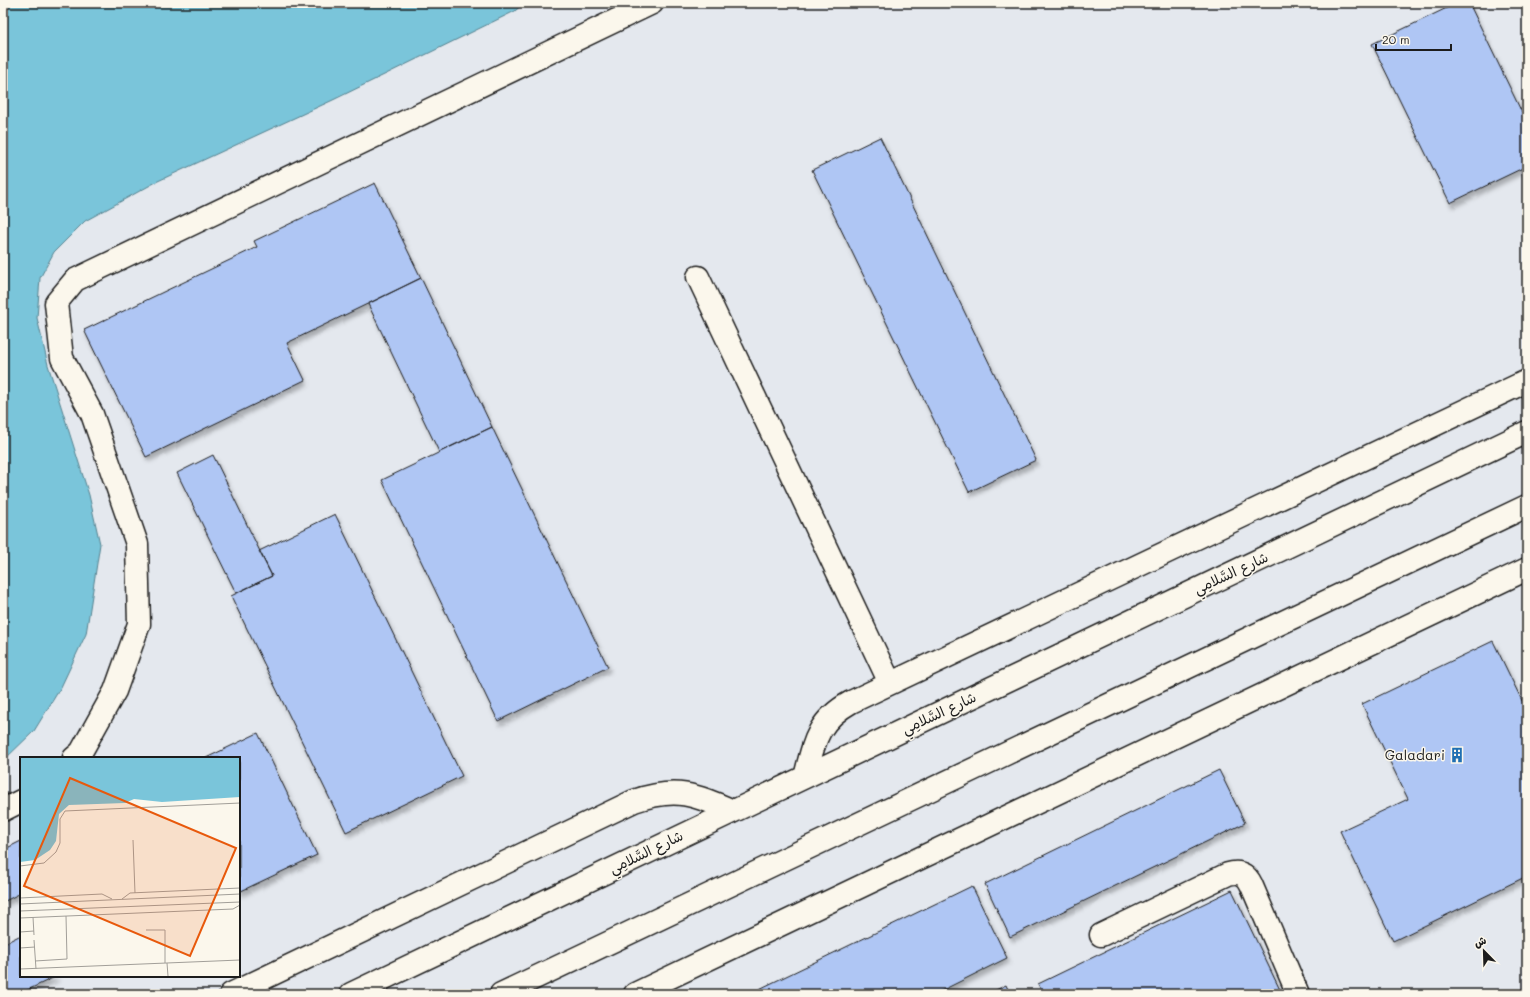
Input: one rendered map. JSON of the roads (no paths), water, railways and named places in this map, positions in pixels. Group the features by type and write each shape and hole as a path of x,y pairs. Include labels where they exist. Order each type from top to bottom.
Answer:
{"street":[{"path":"75,757 81,752 115,691 139,624 137,544 92,414 62,358 56,303 75,280 652,3"},
{"path":"698,277 890,683"},
{"path":"805,777 818,732 826,720 838,709 1527,381"},
{"name":"شارع السَّلامِي","path":"351,994 1527,432"},
{"path":"501,994 1527,506"},
{"path":"635,994 1527,570"},
{"path":"231,994 634,801 652,795 670,792 689,794 706,799 733,811"},
{"path":"3,810 20,802"},
{"path":"1101,934 1228,874 1239,873 1244,875 1251,884 1298,994"}],"water":[{"path":"3,3 524,3 515,11 333,100 158,181 85,221 54,252 40,278 37,318 48,365 89,495 100,544 86,634 61,687 34,731 3,761"}],"place":[{"name":"Galadari","path":"1457,755"}]}
